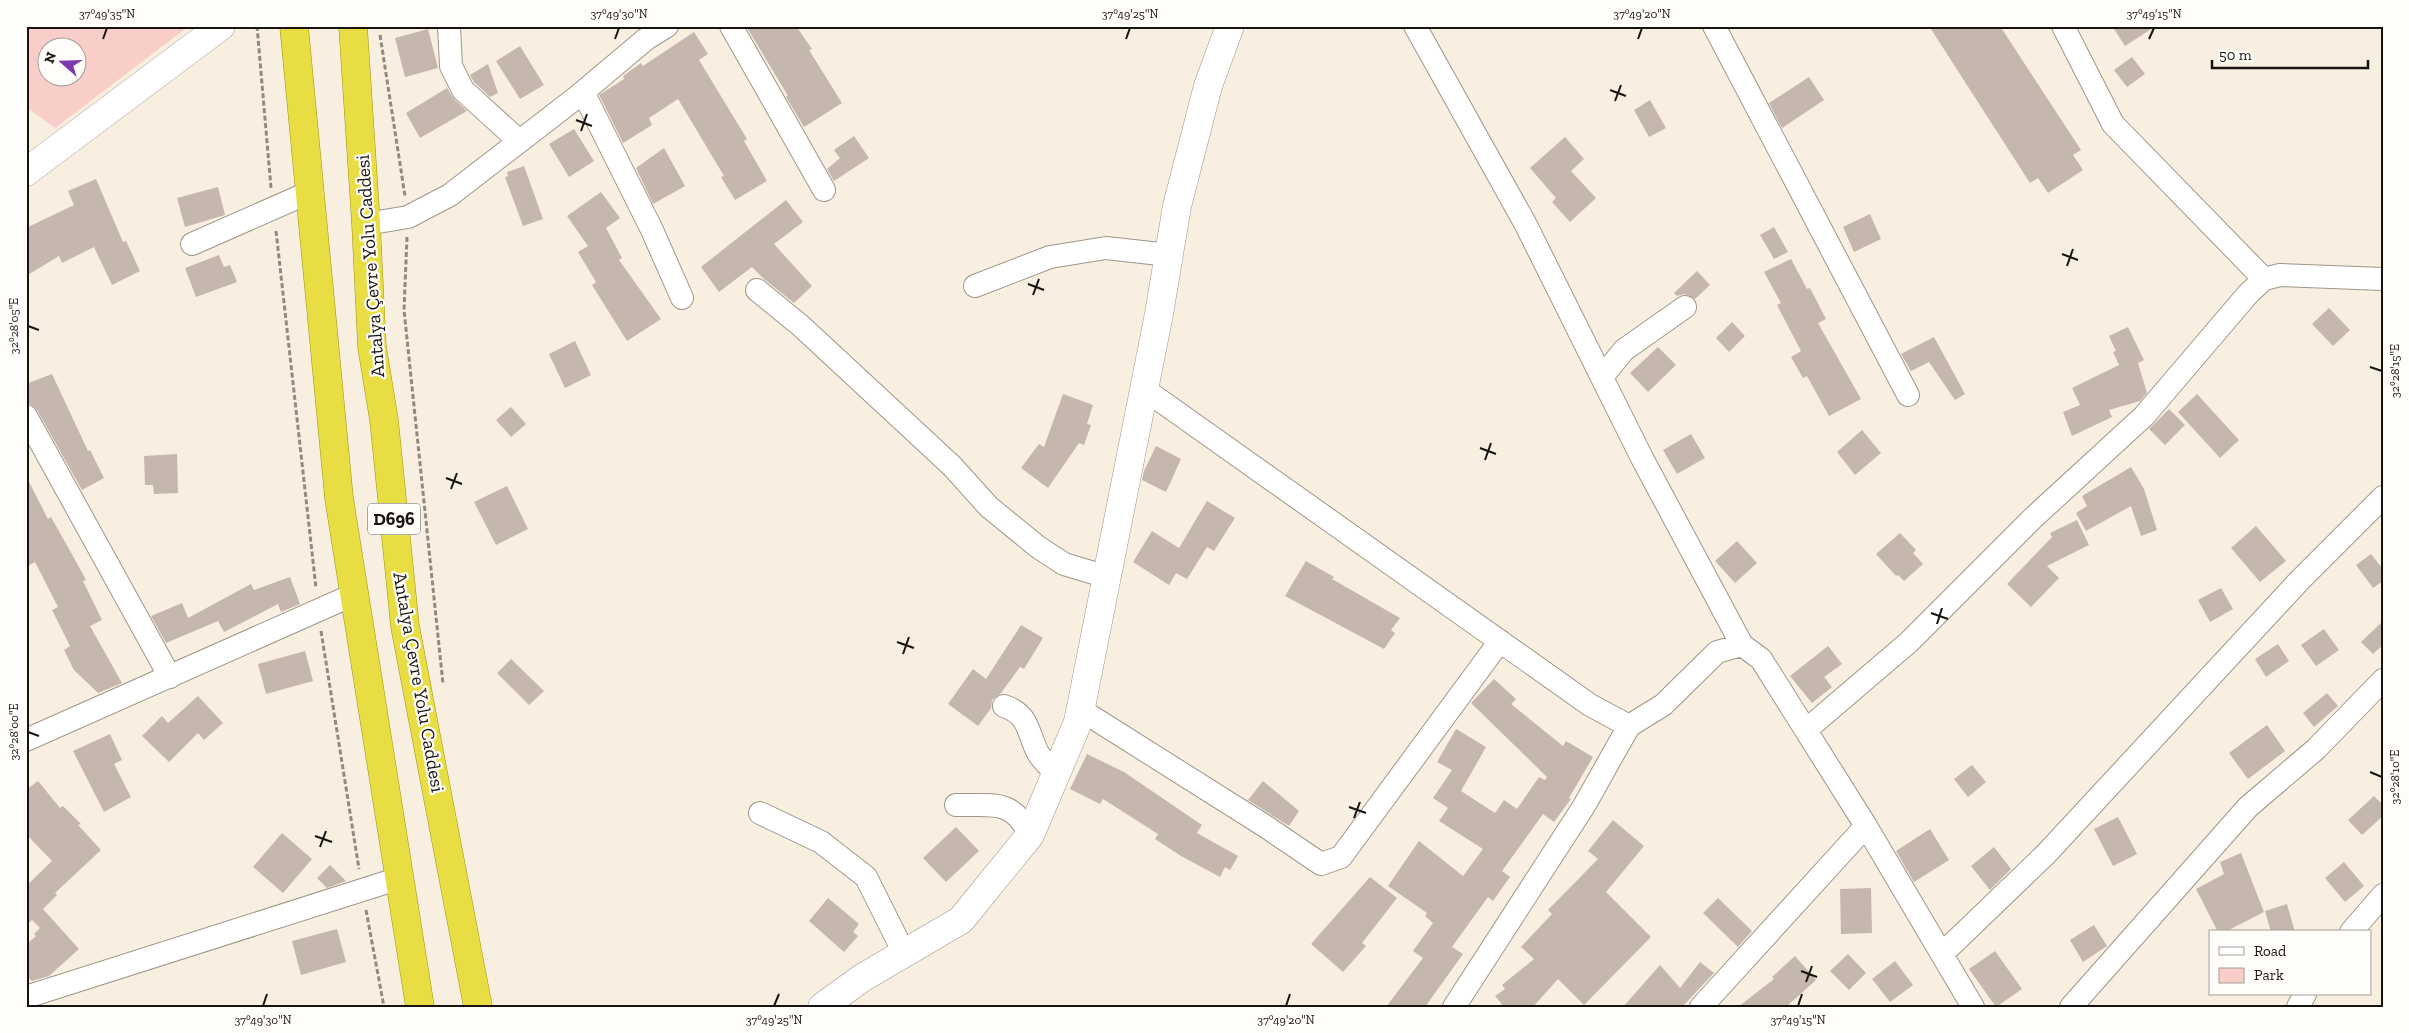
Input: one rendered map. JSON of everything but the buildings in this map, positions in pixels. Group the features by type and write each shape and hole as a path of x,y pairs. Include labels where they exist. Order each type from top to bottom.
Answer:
{"highway":[{"name":"D696","path":"294,26 340,498 420,1007"},
{"name":"Antalya Çevre Yolu Caddesi","path":"353,26 372,347 384,420 405,626 478,1007"}],"street":[{"path":"26,172 221,26"},
{"path":"449,26 451,66 463,90 519,141"},
{"path":"366,224 408,217 450,195 583,92 646,39 667,26"},
{"path":"731,26 824,190"},
{"path":"822,1007 862,978 961,920 1030,836 1078,722 1144,389 1177,206 1208,86 1230,26"},
{"path":"1415,26 1526,225 1642,458 1742,645 1761,659 1866,826 1973,1007"},
{"path":"1714,26 1908,395"},
{"path":"2063,26 2113,124 2264,279"},
{"path":"583,92 652,230 682,298"},
{"path":"192,244 310,192"},
{"path":"975,286 1050,257 1106,248 1169,255"},
{"path":"1806,730 1909,642 2033,518 2144,416 2248,294 2264,279 2280,275 2383,279"},
{"path":"757,290 801,326 952,466 996,513 1038,547 1064,564 1107,577"},
{"path":"1602,377 1624,350 1685,307"},
{"path":"1144,389 1590,705 1629,726"},
{"path":"26,416 170,677"},
{"path":"1942,954 2046,854 2292,588 2383,497"},
{"path":"28,735 170,677 355,594"},
{"path":"1081,710 1265,826 1321,864 1341,857 1500,641"},
{"path":"1454,1007 1584,806 1629,726 1663,705 1717,652 1742,645"},
{"path":"2071,1007 2248,807 2316,749 2383,680"},
{"path":"1004,706 1015,710 1022,717 1038,754 1056,774"},
{"path":"956,805 1001,806 1022,818 1030,836"},
{"path":"760,813 821,842 866,877 904,953"},
{"path":"1701,1007 1866,826"},
{"path":"26,997 400,878"},
{"path":"2353,930 2383,895"}],"path":[{"path":"257,26 273,208 318,610 363,890 384,1007"},
{"path":"378,26 408,217 404,310 444,692"}],"green space":[{"path":"26,26 189,26 55,128 26,107"}]}
